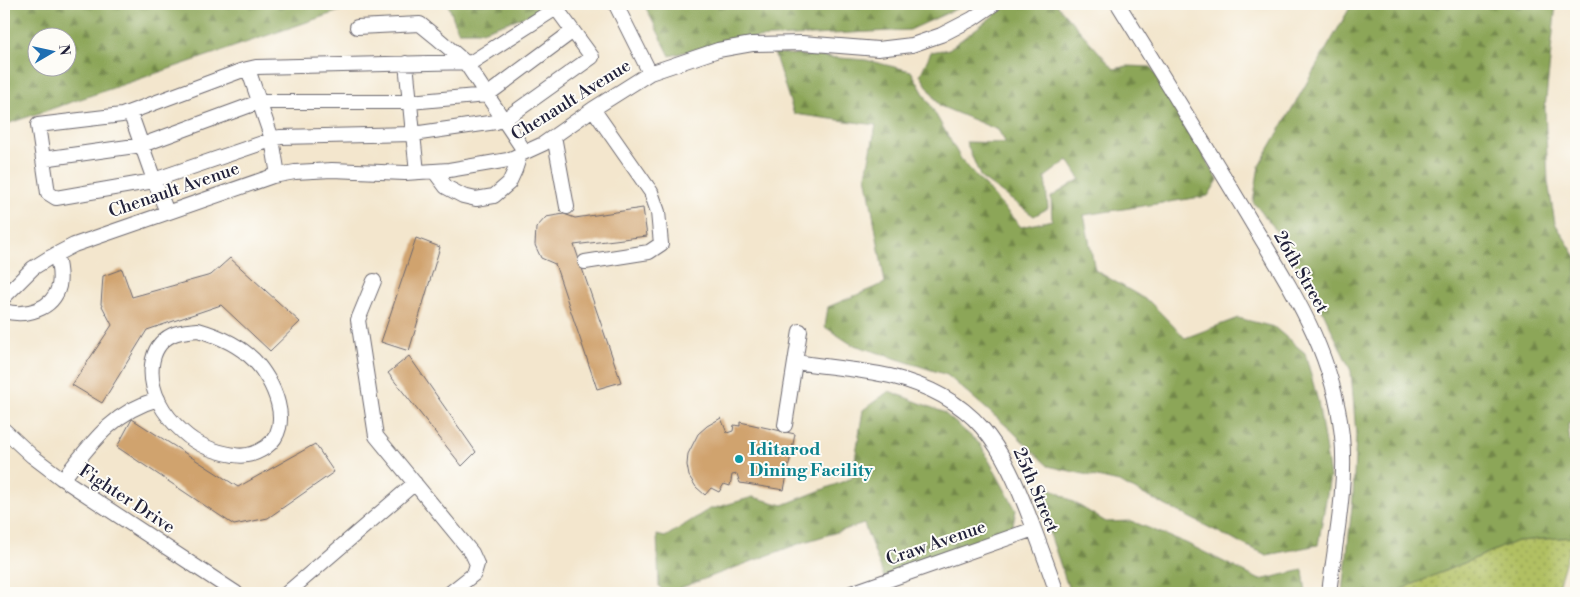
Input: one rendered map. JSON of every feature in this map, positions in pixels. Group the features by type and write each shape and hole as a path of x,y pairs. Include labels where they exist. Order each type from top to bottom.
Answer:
{"street":[{"name":"Chenault Avenue","path":"4,297 33,268 56,254 91,239 278,175 332,170 434,171 508,160 543,144 593,109 650,73 718,50 752,44 802,43 878,49 912,46 941,35 972,19 994,4"},
{"name":"26th Street","path":"1118,4 1302,307 1321,347 1333,383 1342,436 1343,463 1340,521 1330,593"},
{"path":"616,5 650,73"},
{"path":"556,8 573,31 592,57 508,117 496,122 413,134 280,137 148,182 56,198 48,193 38,125 122,115 248,69 472,62 556,8"},
{"path":"357,27 420,24 465,62 503,119 523,154 509,182 494,196 476,199 463,196 446,187 434,171"},
{"path":"44,159 142,145 259,102 410,102 487,95 573,31"},
{"path":"406,64 418,172"},
{"path":"248,69 272,139 278,175"},
{"path":"585,262 649,252 661,244 658,212 651,192 593,109"},
{"path":"130,112 167,212"},
{"path":"554,136 567,206"},
{"path":"4,311 26,313 40,309 52,300 59,287 60,272 56,254"},
{"path":"374,281 358,320 376,436 472,553 477,564 474,574 450,593"},
{"path":"198,330 215,335 234,344 254,360 270,381 278,400 280,423 277,434 270,444 261,451 248,455 226,454 196,442 183,432 172,420 158,399 151,370 154,356 160,343 172,335 184,331 198,330"},
{"path":"785,425 800,331"},
{"name":"25th Street","path":"796,362 890,376 934,391 972,416 989,434 1017,482 1057,593"},
{"path":"63,479 94,440 120,416 132,408 158,399"},
{"name":"Fighter Drive","path":"4,430 32,456 63,479 236,593"},
{"path":"293,592 415,483"},
{"name":"Craw Avenue","path":"851,593 1034,529"}],"green space":[{"path":"4,4 360,4 4,125"},
{"path":"448,4 561,4 482,31 458,31"},
{"path":"644,4 967,4 910,30 735,39 670,56"},
{"path":"1009,4 1056,4 1114,69 1127,66 1151,67 1218,180 1208,196 1084,215 1095,270 1150,302 1185,338 1238,318 1274,327 1305,353 1318,401 1330,477 1318,545 1267,555 1119,482 1048,466 1011,430 947,375 851,344 825,327 828,307 885,283 866,175 876,125 794,114 774,53 866,60 911,71 961,159 1021,227 1052,220 1051,197 1080,179 1068,160 1045,177 1048,208 1034,216 981,178 966,142 1006,143 998,130 940,106 920,75 931,52 949,49"},
{"path":"1352,4 1556,4 1545,108 1548,182 1555,223 1576,257 1576,422 1568,424 1576,498 1573,537 1517,541 1392,593 1343,593 1353,496 1356,435 1351,371 1319,303 1273,226 1253,202 1259,166"},
{"path":"889,391 943,412 980,444 1016,510 1012,530 884,577 864,524 801,543 675,590 663,591 659,586 657,535 665,537 711,508 753,497 783,505 852,478 863,410"},
{"path":"1047,486 1106,522 1131,521 1186,543 1260,580 1303,570 1306,593 1070,593 1038,499"},
{"path":"1573,537 1556,593 1392,593 1517,541"}],"building":[{"path":"643,208 647,236 574,245 621,382 597,389 555,264 541,258 535,245 536,228 546,217 564,214 575,218"},
{"path":"416,238 440,247 409,351 381,342"},
{"path":"230,258 300,322 270,351 221,305 147,330 102,403 72,385 112,325 101,304 103,276 122,269 132,297 211,275"},
{"path":"409,356 476,452 462,466 388,373"},
{"name":"Iditarod Dining Facility","path":"721,418 727,433 733,431 734,425 740,426 740,422 795,434 784,490 740,483 737,474 732,475 730,486 724,484 719,492 711,488 705,495 696,487 689,476 688,454 698,434"},
{"path":"132,419 238,487 315,444 334,472 268,518 234,525 117,447"}],"place":[{"name":"Iditarod Dining Facility","path":"739,459"}]}
